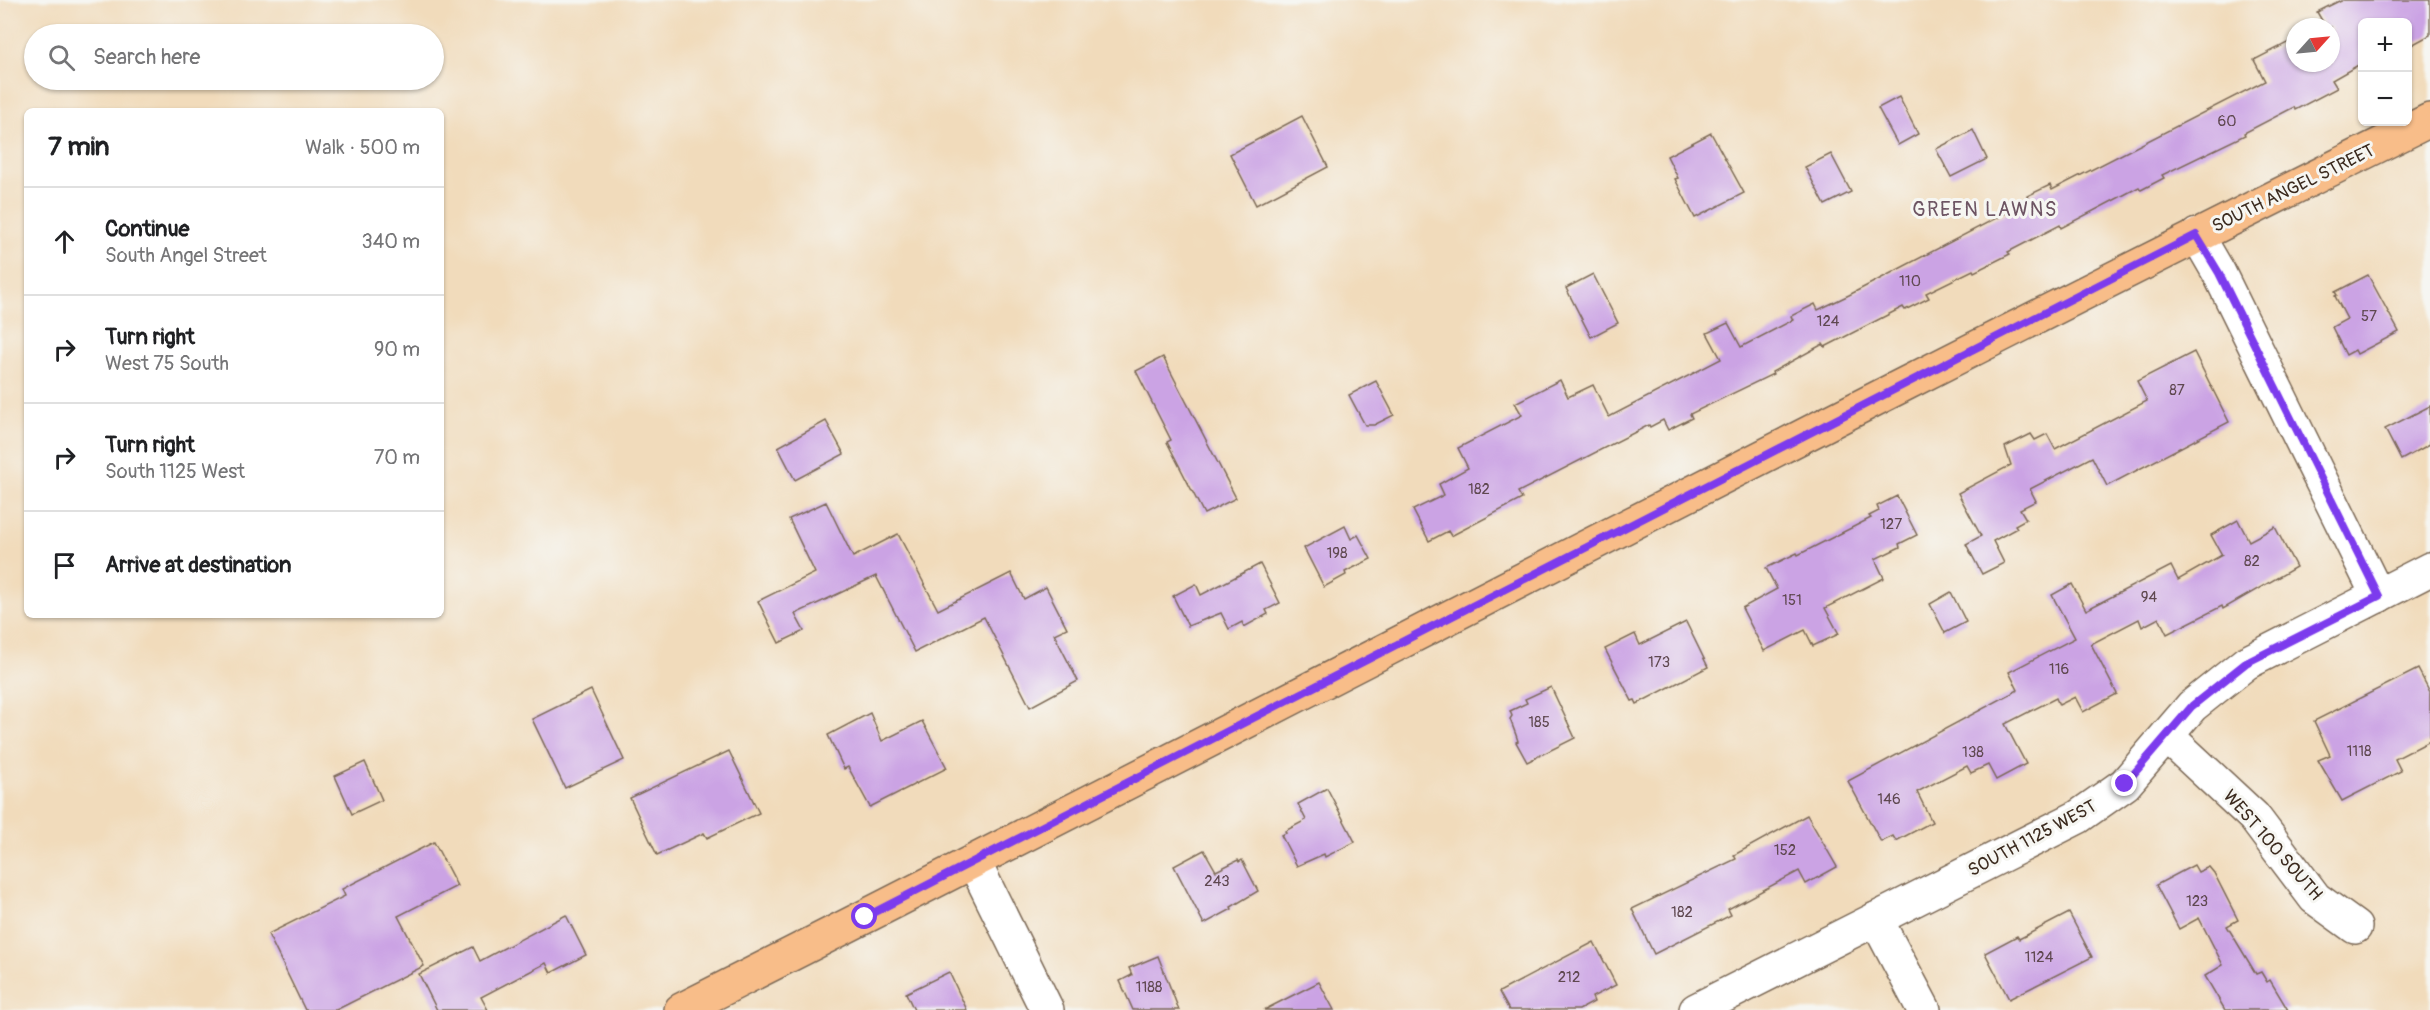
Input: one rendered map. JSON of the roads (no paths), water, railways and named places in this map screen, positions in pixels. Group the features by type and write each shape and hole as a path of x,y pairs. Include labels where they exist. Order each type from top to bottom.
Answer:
{"main road":[{"name":"SOUTH ANGEL STREET","path":"681,1010 2196,235 2430,120"}],"street":[{"path":"2196,235 2219,273 2379,596"},
{"name":"SOUTH 1125 WEST","path":"1696,1010 2078,817 2125,784 2192,706 2246,663 2430,569"},
{"name":"WEST 100 SOUTH","path":"2168,736 2254,817 2315,898 2355,927"},
{"path":"974,862 1047,1010"},
{"path":"1876,919 1924,1010"}],"district":[{"name":"GREEN LAWNS","path":"1985,209"}]}
